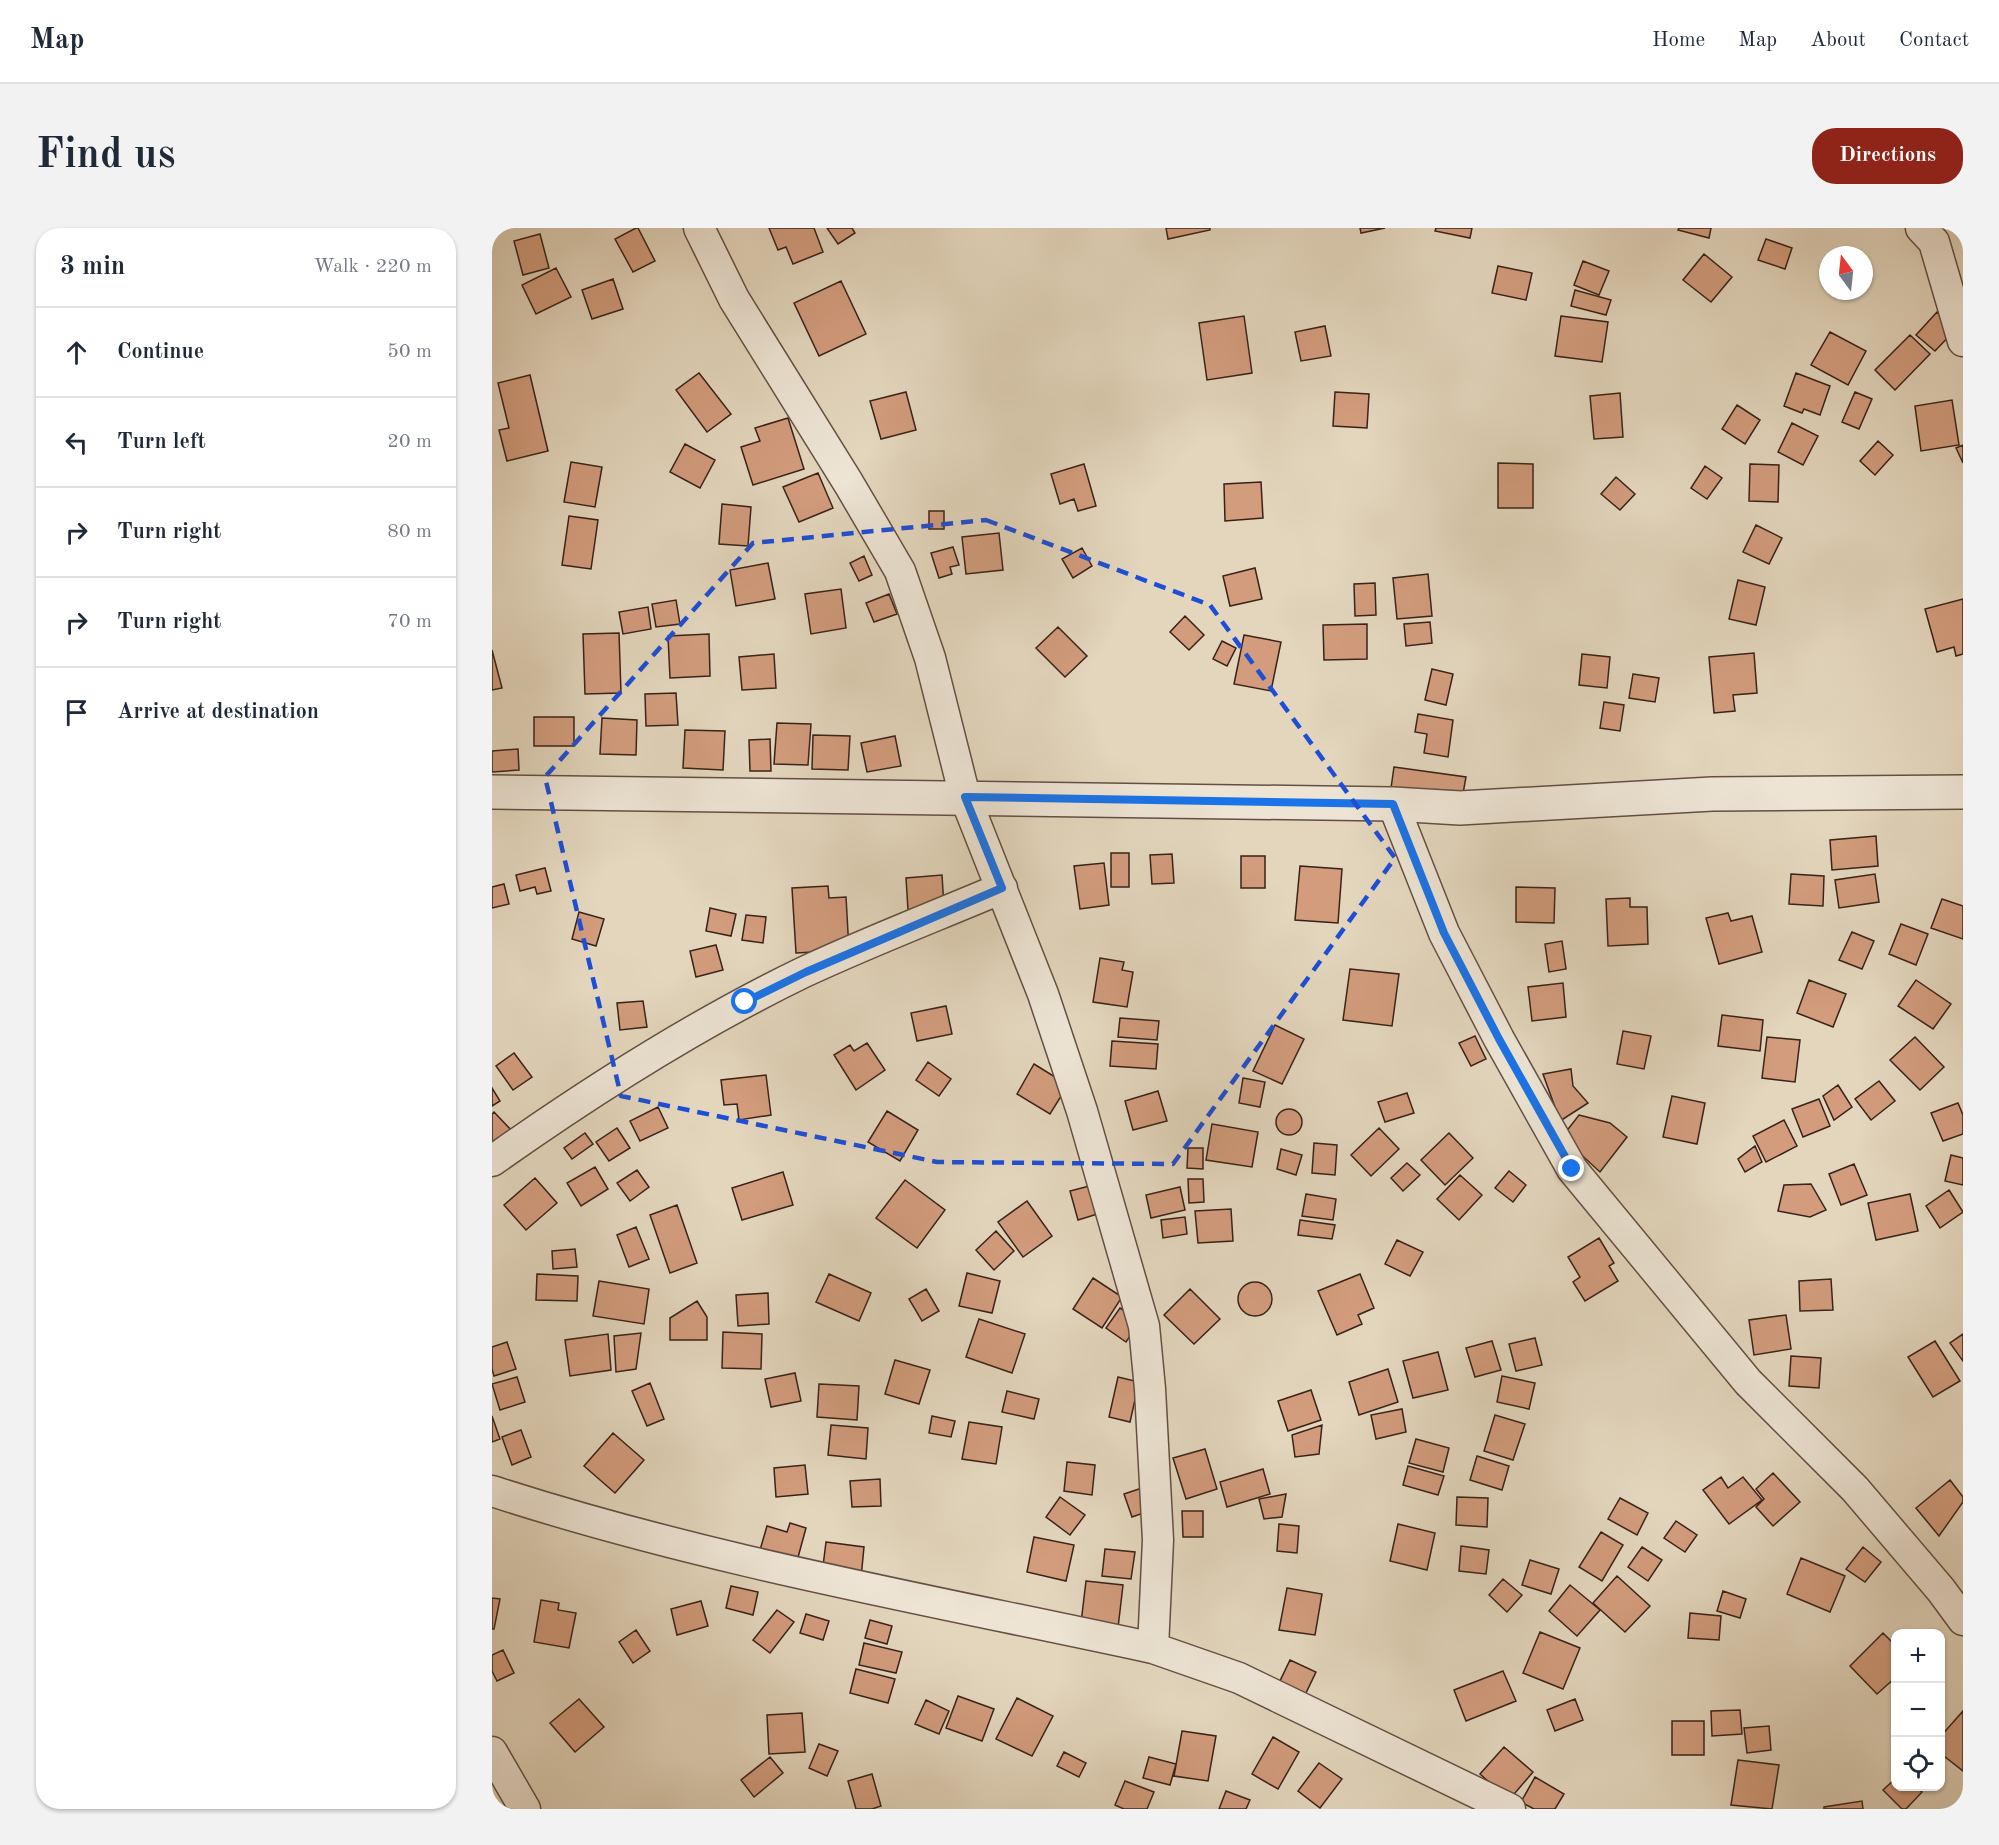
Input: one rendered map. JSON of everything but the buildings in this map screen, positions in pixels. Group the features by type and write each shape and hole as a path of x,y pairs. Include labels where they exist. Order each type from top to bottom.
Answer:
{"street":[{"path":"699,228 734,299 900,571 930,658 965,797 1043,994 1078,1100 1144,1326 1150,1389 1158,1540 1153,1648"},
{"path":"1921,228 1934,242 1963,341"},
{"path":"492,792 1393,804 1460,808 1712,794 1963,792"},
{"path":"1393,804 1444,933 1499,1039 1572,1169 1748,1382 1855,1489 1941,1590 1963,1620"},
{"path":"492,1161 565,1110 643,1061 745,1002 806,972 1002,888"},
{"path":"492,1491 569,1516 796,1574 1153,1648 1239,1678 1510,1809"},
{"path":"492,1752 525,1809"}],"highlighted area":[{"path":"986,520 1210,605 1395,858 1173,1164 937,1162 621,1096 545,777 753,543"}],"route":[{"path":"745,1002 806,972 1002,888 965,797 1393,804 1444,933 1499,1039 1572,1169"}]}
